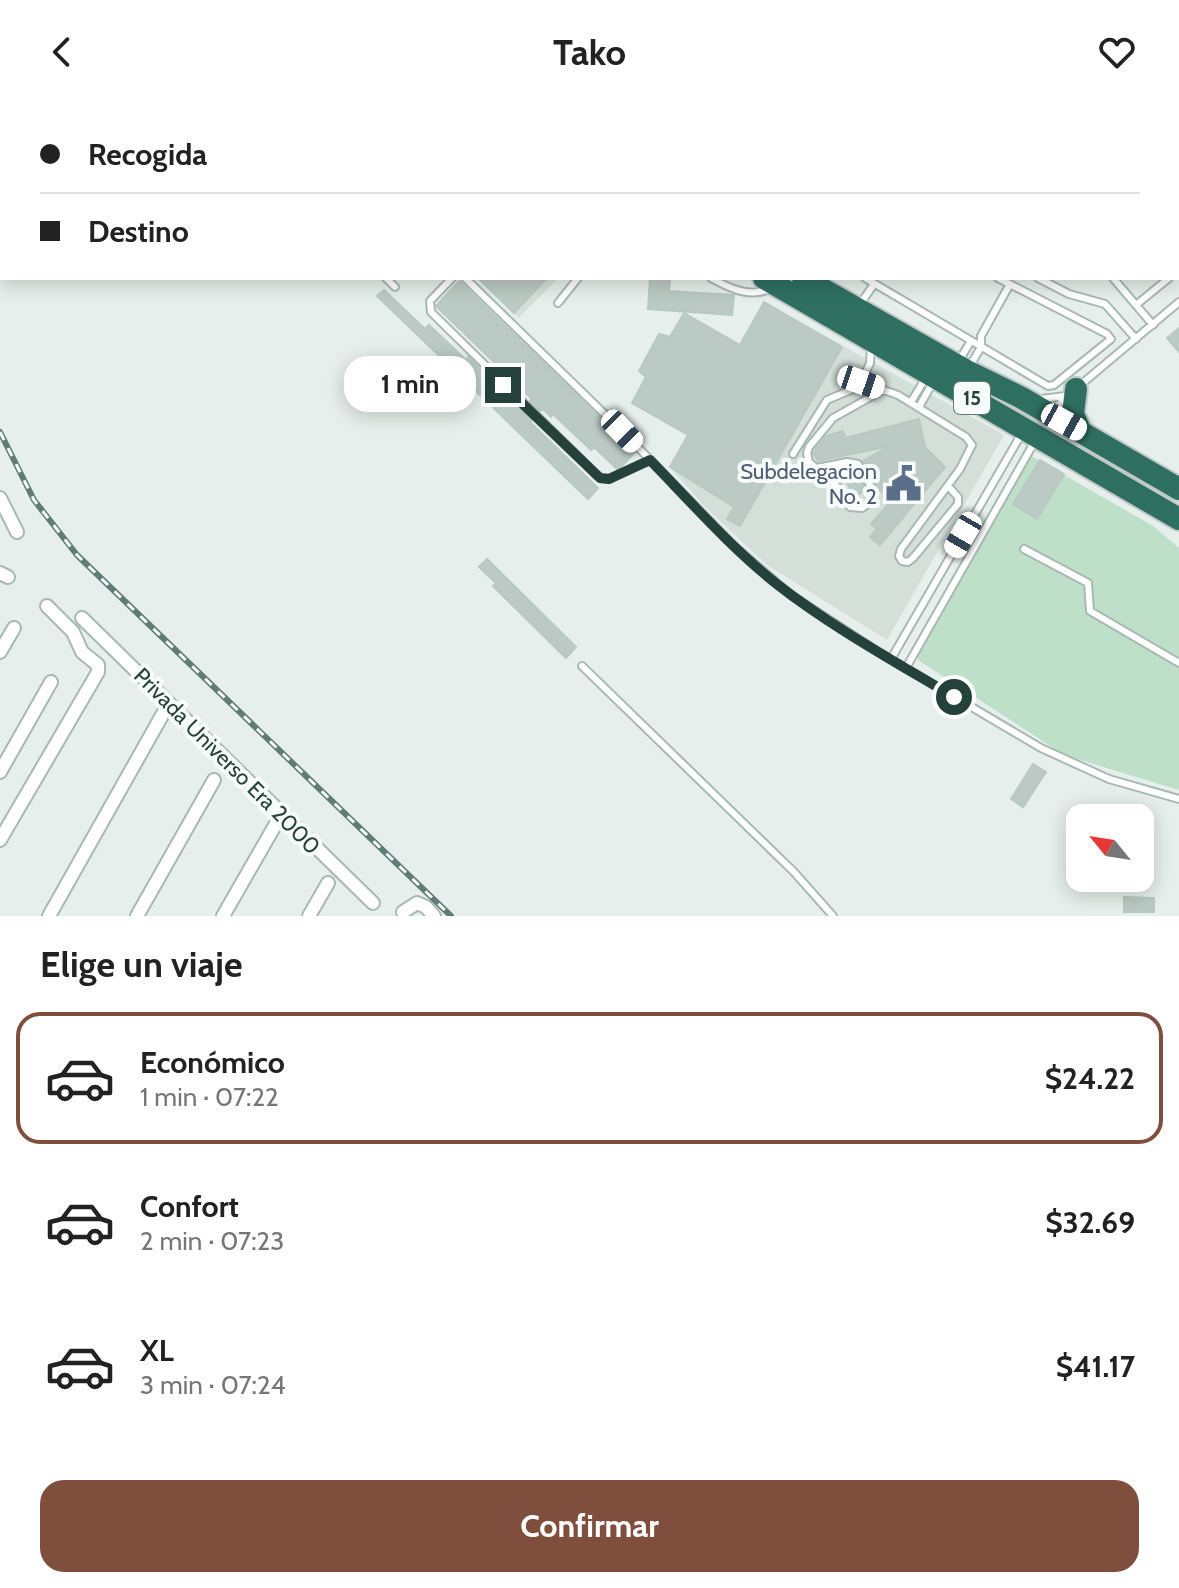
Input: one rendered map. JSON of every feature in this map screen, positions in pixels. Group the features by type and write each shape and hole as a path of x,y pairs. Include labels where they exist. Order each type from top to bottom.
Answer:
{"highway":[{"name":"15","path":"770,281 932,374 1035,419 1080,431 1179,489"},
{"name":"15","path":"819,282 856,310 962,368 1179,519"},
{"path":"1072,392 1073,414 1080,431"},
{"path":"1035,419 1089,448 1130,461"}],"street":[{"path":"0,498 17,532"},
{"path":"0,840 97,675 98,665 82,652 73,632 47,606"},
{"name":"Privada Universo Era 2000","path":"82,618 373,903"},
{"path":"0,652 14,628"},
{"path":"0,772 51,682"},
{"path":"49,916 169,703"},
{"path":"137,916 214,780"},
{"path":"223,916 281,815"},
{"path":"309,916 328,883"},
{"path":"403,912 417,903 434,916"}],"lane":[{"path":"388,280 395,287"},
{"path":"450,280 430,301 431,312 600,478 609,479 650,460"},
{"path":"467,280 774,582 891,659 1041,748 1109,779 1179,799"},
{"path":"558,303 576,280"},
{"path":"714,280 748,292 764,292 770,281"},
{"path":"868,280 1051,386 1111,339 1107,334 1002,280"},
{"path":"1042,280 1069,294 1105,304 1136,339"},
{"path":"1115,280 1153,325"},
{"path":"1136,305 1167,280"},
{"path":"856,310 874,284"},
{"path":"962,368 981,347 981,336 1010,284"},
{"path":"906,668 1017,472 1035,419 1179,302"},
{"path":"962,368 970,341 981,336"},
{"path":"793,454 827,400 853,389 861,382 870,363 870,339"},
{"path":"911,402 932,374"},
{"path":"919,407 932,374"},
{"path":"861,382 911,402 966,437 972,445 948,486 901,549 899,556 902,561 908,562 913,558 958,504 958,497 948,486"},
{"path":"817,468 847,462 858,464 873,490 873,500 862,508 850,507 836,485 809,462 807,453 833,418 883,390"},
{"path":"891,659 1004,464 1035,419 1054,398 1072,392"},
{"path":"1004,464 1017,472"},
{"path":"963,535 976,543"},
{"path":"1024,549 1088,583 1090,611 1179,663"},
{"path":"582,666 794,872 833,916"}],"shaded area":[{"path":"479,280 556,280 519,318"},
{"path":"764,302 1004,435 887,640 767,565 702,504 670,467"}],"green space":[{"path":"1031,456 1153,526 1179,548 1179,790 1064,755 918,660 918,652"}],"building":[{"path":"480,280 545,280 514,313"},
{"path":"650,280 670,280 669,291 734,295 732,315 648,309"},
{"path":"459,281 635,452 621,467 617,469 594,447 591,450 553,414 551,417 543,409 540,411 530,401 532,399 436,306"},
{"path":"384,290 425,329 429,325 466,360 468,357 532,420 530,422 598,488 588,499 377,296"},
{"path":"764,302 842,347 740,526 727,519 734,507 670,467 688,435 632,403 646,377 639,371 659,334 670,337 684,313 740,345"},
{"path":"1179,328 1179,352 1167,338"},
{"name":"Subdelegacion No. 2","path":"919,419 925,447 945,467 880,545 870,537 877,529 871,524 891,501 879,489 863,461 890,446 818,461 813,453 826,436 843,431 845,438"},
{"path":"1040,460 1064,474 1037,519 1013,504"},
{"path":"854,469 866,490 854,497 842,472"},
{"path":"487,559 576,647 566,658 493,586 496,583 479,567"},
{"path":"1033,764 1046,772 1023,807 1011,799"},
{"path":"1124,897 1154,898 1154,912 1124,912"}],"railway":[{"path":"0,432 34,500 77,555 451,916"}],"place":[{"name":"Subdelegacion No. 2","path":"903,484"}],"route":[{"path":"503,385 603,480 650,460 774,582 877,651 954,697"}]}
